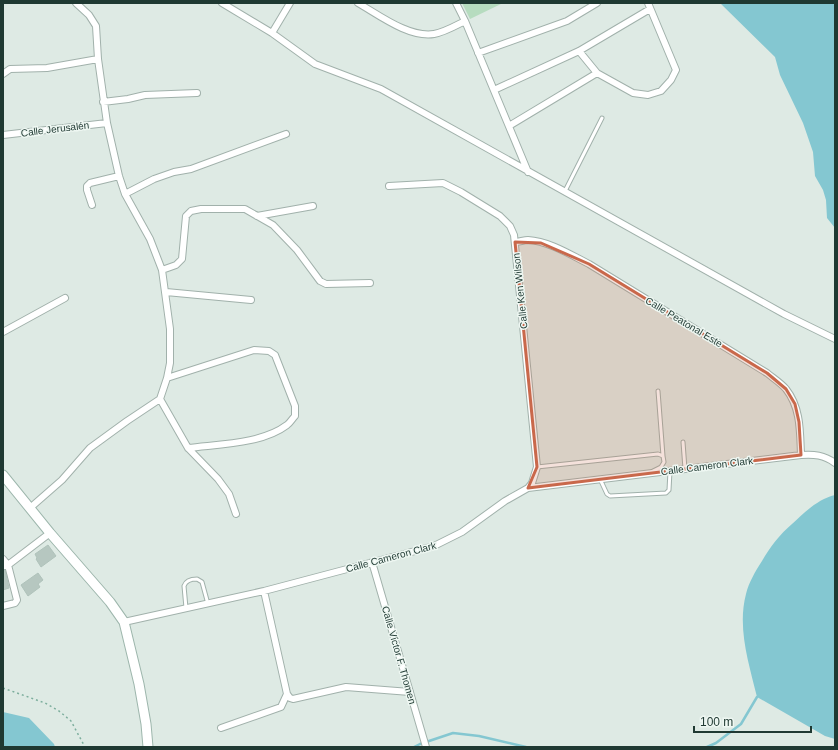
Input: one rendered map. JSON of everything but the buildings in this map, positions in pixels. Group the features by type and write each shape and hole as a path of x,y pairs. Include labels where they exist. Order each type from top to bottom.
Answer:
{"main road":[{"path":"3,475 50,533 110,602 124,622 139,684 146,724 148,747"}],"street":[{"path":"30,508 62,480 90,448 160,399 170,363 170,329 162,270 150,239 125,194 119,176 103,102 96,26 89,15 76,3"},
{"path":"222,3 272,33 315,64 381,89 564,193 784,314 835,339"},
{"path":"272,33 290,3"},
{"path":"358,3 405,29 419,34 443,32 465,21"},
{"path":"456,3 465,21 528,172"},
{"path":"478,52 567,21 597,3"},
{"path":"494,90 580,51 649,6 676,70 672,80 661,90 648,95 634,93 597,73 580,51"},
{"path":"3,74 10,70 47,68 98,59"},
{"path":"509,126 597,73"},
{"path":"103,102 145,95 198,93"},
{"name":"Calle Jerusalén","path":"3,135 107,123"},
{"path":"125,194 154,179 174,172 191,169 286,134"},
{"path":"92,205 87,186 119,176"},
{"name":"Calle Ken Wilson","path":"389,186 443,183 461,192 500,216 510,226 515,242 537,467 528,488"},
{"path":"257,216 313,206"},
{"path":"162,270 176,265 182,259 186,216 191,211 201,209 245,209 273,225 311,267 320,281 326,284 370,283"},
{"name":"Calle Peatonal Este","path":"515,242 527,240 541,243 561,250 589,264 767,373 786,389 795,404 799,422 800,455"},
{"path":"166,292 251,300"},
{"path":"3,332 65,298"},
{"path":"167,378 254,350 269,351 275,355 295,406 295,416 287,425 272,434 250,440 188,448"},
{"path":"160,399 188,448 218,479 229,494 236,514"},
{"name":"Calle Cameron Clark","path":"124,622 264,591 434,546 462,532 505,501 528,488 800,455 815,454 828,458 835,463"},
{"path":"5,565 50,533"},
{"path":"3,559 17,600 15,603 3,606"},
{"name":"Calle Víctor F. Thomen","path":"372,562 426,747"},
{"path":"221,728 281,707 286,694 264,591"},
{"path":"286,694 293,699 346,687 410,692"}],"lane":[{"path":"564,193 602,118"},
{"path":"648,473 661,467 664,462 658,391"},
{"path":"683,442 685,469"},
{"path":"537,467 649,454 658,454 663,456"},
{"path":"600,479 607,494 610,496 666,492 669,490 670,486 670,471"},
{"path":"186,608 184,586 192,579 197,579 202,582 208,604"}],"path":[{"path":"3,688 45,703 60,711 71,721 85,747"}],"highlighted area":[{"path":"515,242 541,243 589,264 767,373 786,389 795,404 799,422 801,455 528,488 537,467"}],"green space":[{"path":"462,3 503,3 470,19"}],"water":[{"path":"720,3 835,3 835,228 827,218 826,200 823,190 815,176 813,152 803,123 780,75 775,57"},
{"path":"835,495 835,739 825,736 757,697 745,646 743,620 746,594 752,577 772,546 783,532 807,511 817,503"},
{"path":"3,712 29,718 54,744 55,747 3,747"}],"waterway":[{"path":"707,747 716,743 741,724 757,697"},
{"path":"414,747 453,733 479,736 526,747"}]}
